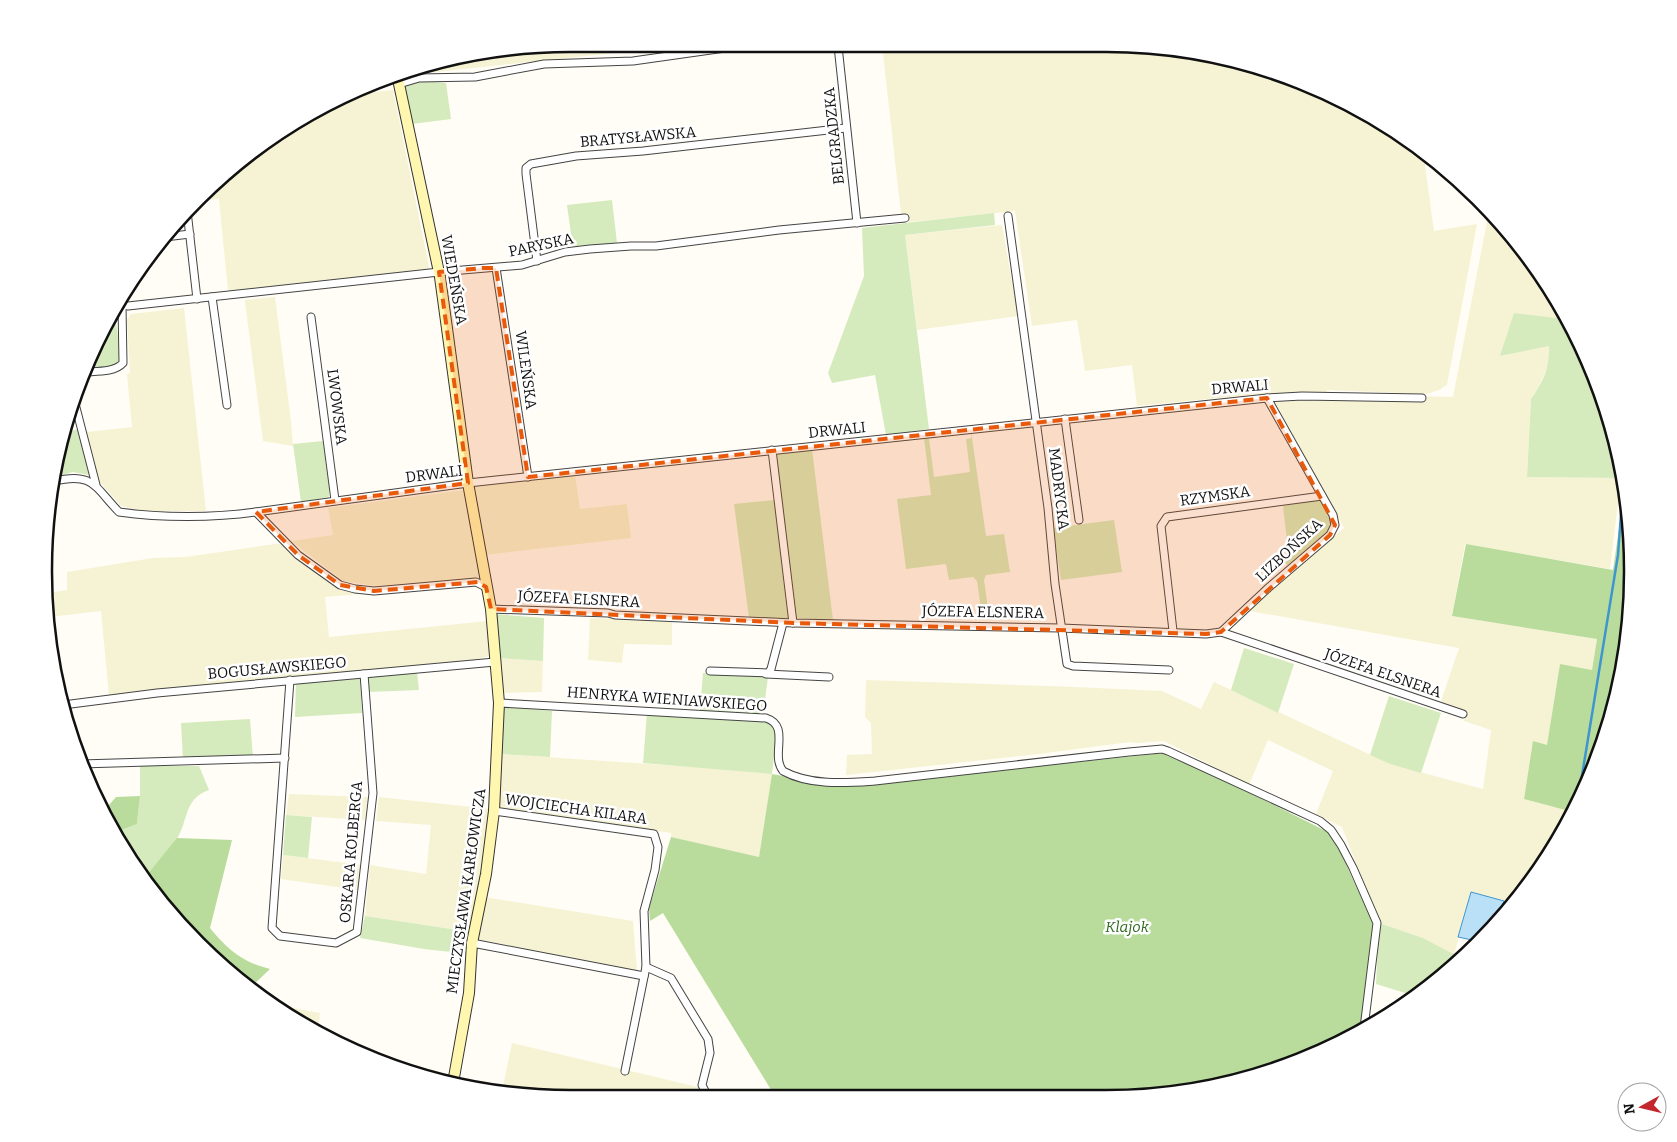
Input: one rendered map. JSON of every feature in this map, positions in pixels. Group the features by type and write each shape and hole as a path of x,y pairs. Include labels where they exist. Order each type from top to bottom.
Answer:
{"street":[{"path":"399,84 418,78 475,77 544,64 633,61 697,52"},
{"name":"BELGRADZKA","path":"839,52 857,223"},
{"name":"WIEDEŃSKA","path":"399,84 439,272 468,483 486,587"},
{"name":"BRATYSŁAWSKA","path":"537,261 526,174 526,168 532,164 576,156 642,151 846,128"},
{"name":"MADRYCKA","path":"1008,216 1048,508 1060,628 1066,660 1069,666 1169,670"},
{"name":"PARYSKA","path":"127,305 197,299 439,272 496,268 522,265 573,251 630,246 656,246 705,241 742,234 905,218"},
{"path":"188,221 197,299"},
{"path":"176,235 190,234"},
{"name":"WILEŃSKA","path":"496,268 528,477"},
{"path":"212,297 227,406"},
{"path":"93,371 112,370 119,368 123,363 122,312"},
{"name":"LWOWSKA","path":"311,317 335,500"},
{"name":"DRWALI","path":"256,512 468,483 1267,398 1302,396 1422,398"},
{"name":"LIZBOŃSKA","path":"1221,632 1332,533 1335,525 1334,519 1322,496 1267,398"},
{"path":"77,413 96,486"},
{"path":"1065,419 1079,520"},
{"path":"772,450 793,623"},
{"path":"61,480 85,479 96,486 118,512 149,516 256,512 298,555 340,584 355,589 374,591 476,582 486,587 491,609 494,662 499,703"},
{"name":"RZYMSKA","path":"1174,631 1161,526 1167,517 1322,496"},
{"name":"JÓZEFA ELSNERA","path":"491,609 793,623 1174,631 1206,634 1221,632 1463,714"},
{"path":"765,674 771,669 783,622"},
{"name":"BOGUSŁAWSKIEGO","path":"70,704 157,693 494,662"},
{"path":"710,671 829,677"},
{"name":"OSKARA KOLBERGA","path":"290,680 272,928 280,936 336,943 357,932 373,793 364,674"},
{"name":"MIECZYSŁAWA KARŁOWICZA","path":"454,1076 468,993 472,943 486,874 494,811 499,703"},
{"name":"HENRYKA WIENIAWSKIEGO","path":"499,703 766,718 776,725 779,731 778,761 783,771 807,779 841,783 875,781 1128,752 1162,749 1168,751 1320,821 1332,830 1353,868 1377,923 1365,1020"},
{"path":"90,764 284,758"},
{"name":"WOJCIECHA KILARA","path":"494,811 654,834 658,846 658,856 644,912 646,967"},
{"path":"472,943 644,976"},
{"path":"625,1071 646,967 671,978 708,1039 710,1053 702,1085 704,1090"}],"highlighted area":[{"path":"483,268 496,268 528,477 1267,398 1335,525 1330,535 1221,632 1206,634 793,623 491,609 486,587 478,582 374,591 340,585 298,555 256,512 468,483 439,272"}],"shaded area":[{"path":"571,52 626,52 427,73 470,62 503,57"},
{"path":"883,52 1106,52 1174,57 1207,62 1273,80 1335,106 1394,140 1428,165 1425,165 1434,231 1477,224 1447,385 1426,394 1327,390 1327,394 1453,397 1487,220 1517,255 1556,315 1556,318 1501,356 1549,345 1550,361 1531,399 1527,477 1616,478 1619,496 1610,569 1465,544 1452,616 1597,639 1592,670 1560,665 1547,746 1533,742 1524,799 1566,810 1537,859 1505,902 1471,892 1454,955 1423,938 1379,923 1342,827 1316,814 1333,771 1268,740 1249,785 1164,741 1130,742 846,775 847,755 872,754 871,723 865,717 866,680 1162,691 1201,709 1214,682 1390,764 1483,789 1491,730 1464,721 1466,712 1440,704 1459,648 1250,611 1277,584 1344,528 1270,393 1137,406 1132,365 1085,371 1077,320 1032,326 1015,211 902,223"},
{"path":"393,90 430,271 228,291 219,199 208,200 255,160 283,140 312,122 372,92"},
{"path":"1002,225 1018,316 917,330 905,235"},
{"path":"275,297 293,446 263,441 245,302 245,300"},
{"path":"184,308 206,511 143,511 121,506 99,481 87,432 132,427 127,375 130,372 127,320 131,314"},
{"path":"575,474 580,509 627,504 631,538 484,555 473,487"},
{"path":"464,490 481,578 375,586 343,581 291,541 333,535 328,508"},
{"path":"282,543 296,557 337,589 359,594 325,597 329,637 488,621 490,656 474,660 109,696 101,611 55,616 53,592 67,590 67,572 153,558 186,557"},
{"path":"590,618 672,621 672,645 624,644 622,663 588,660"},
{"path":"498,658 543,661 542,692 501,693"},
{"path":"502,754 772,774 759,858 671,837 671,833 506,809 498,806"},
{"path":"289,794 368,797 365,820 286,815"},
{"path":"379,797 490,809 471,932 365,916 370,865 426,874 431,825 376,821"},
{"path":"283,855 362,865 358,890 281,879"},
{"path":"484,897 633,921 637,972 477,939"},
{"path":"293,1008 320,1013 318,1023"},
{"path":"512,1043 698,1087 699,1090 571,1090 503,1085"}],"green space":[{"path":"411,82 446,83 451,119 412,124 405,87"},
{"path":"612,200 617,243 573,248 567,205"},
{"path":"994,213 995,225 905,235 929,429 886,435 875,375 832,383 828,373 864,276 862,228"},
{"path":"1514,313 1556,318 1556,315 1571,342 1597,404 1616,478 1527,477 1531,399 1545,374 1549,346 1500,356"},
{"path":"116,323 121,358 114,365 94,369"},
{"path":"78,429 89,475 73,472 61,475 72,431"},
{"path":"971,431 986,536 1004,534 1010,572 986,575 984,580 989,615 992,620 979,620 982,617 977,581 973,577 949,580 946,564 906,569 897,499 931,495 924,438 929,438 934,477 970,472 966,439 971,438"},
{"path":"323,441 330,488 329,497 301,502 293,444"},
{"path":"812,449 833,620 796,618 775,453"},
{"path":"774,500 788,619 749,618 734,504"},
{"path":"1320,500 1331,517 1331,527 1314,546 1288,566 1285,562 1289,558 1283,506"},
{"path":"1621,515 1624,571 1620,639 1615,672 1597,738 1566,810 1524,799 1533,741 1547,745 1560,664 1592,670 1597,639 1452,616 1466,544 1613,570"},
{"path":"1114,520 1122,572 1061,580 1053,528"},
{"path":"493,614 544,618 543,661 498,658"},
{"path":"1244,648 1294,664 1278,713 1231,690"},
{"path":"417,672 419,690 368,692 367,677"},
{"path":"703,673 768,677 763,715 700,711"},
{"path":"360,677 362,713 295,717 296,682"},
{"path":"1389,696 1441,713 1421,773 1390,764 1370,755"},
{"path":"503,706 552,711 550,757 502,754"},
{"path":"647,713 765,722 772,725 777,730 772,774 643,763"},
{"path":"250,719 253,758 183,760 181,723"},
{"name":"Klajok","path":"1164,753 1332,834 1374,925 1363,1021 1335,1036 1273,1062 1207,1080 1174,1085 1106,1090 771,1090 663,913 650,921 649,908 671,837 759,857 772,774 841,787"},
{"path":"140,766 199,766 209,790 195,799 176,840 149,872 122,830 137,824 140,796"},
{"path":"140,796 137,824 122,830 109,805 116,797"},
{"path":"286,815 312,817 308,858 283,855"},
{"path":"177,838 232,840 210,928 223,943 243,959 270,969 255,982 204,938 181,913 149,872"},
{"path":"365,916 471,932 469,954 424,949 360,938"},
{"path":"1379,923 1423,938 1455,955 1406,993 1376,984"}],"water":[{"path":"1471,892 1504,901 1496,913 1471,940 1458,937"}],"waterway":[{"path":"1582,776 1618,555 1621,514"}]}
